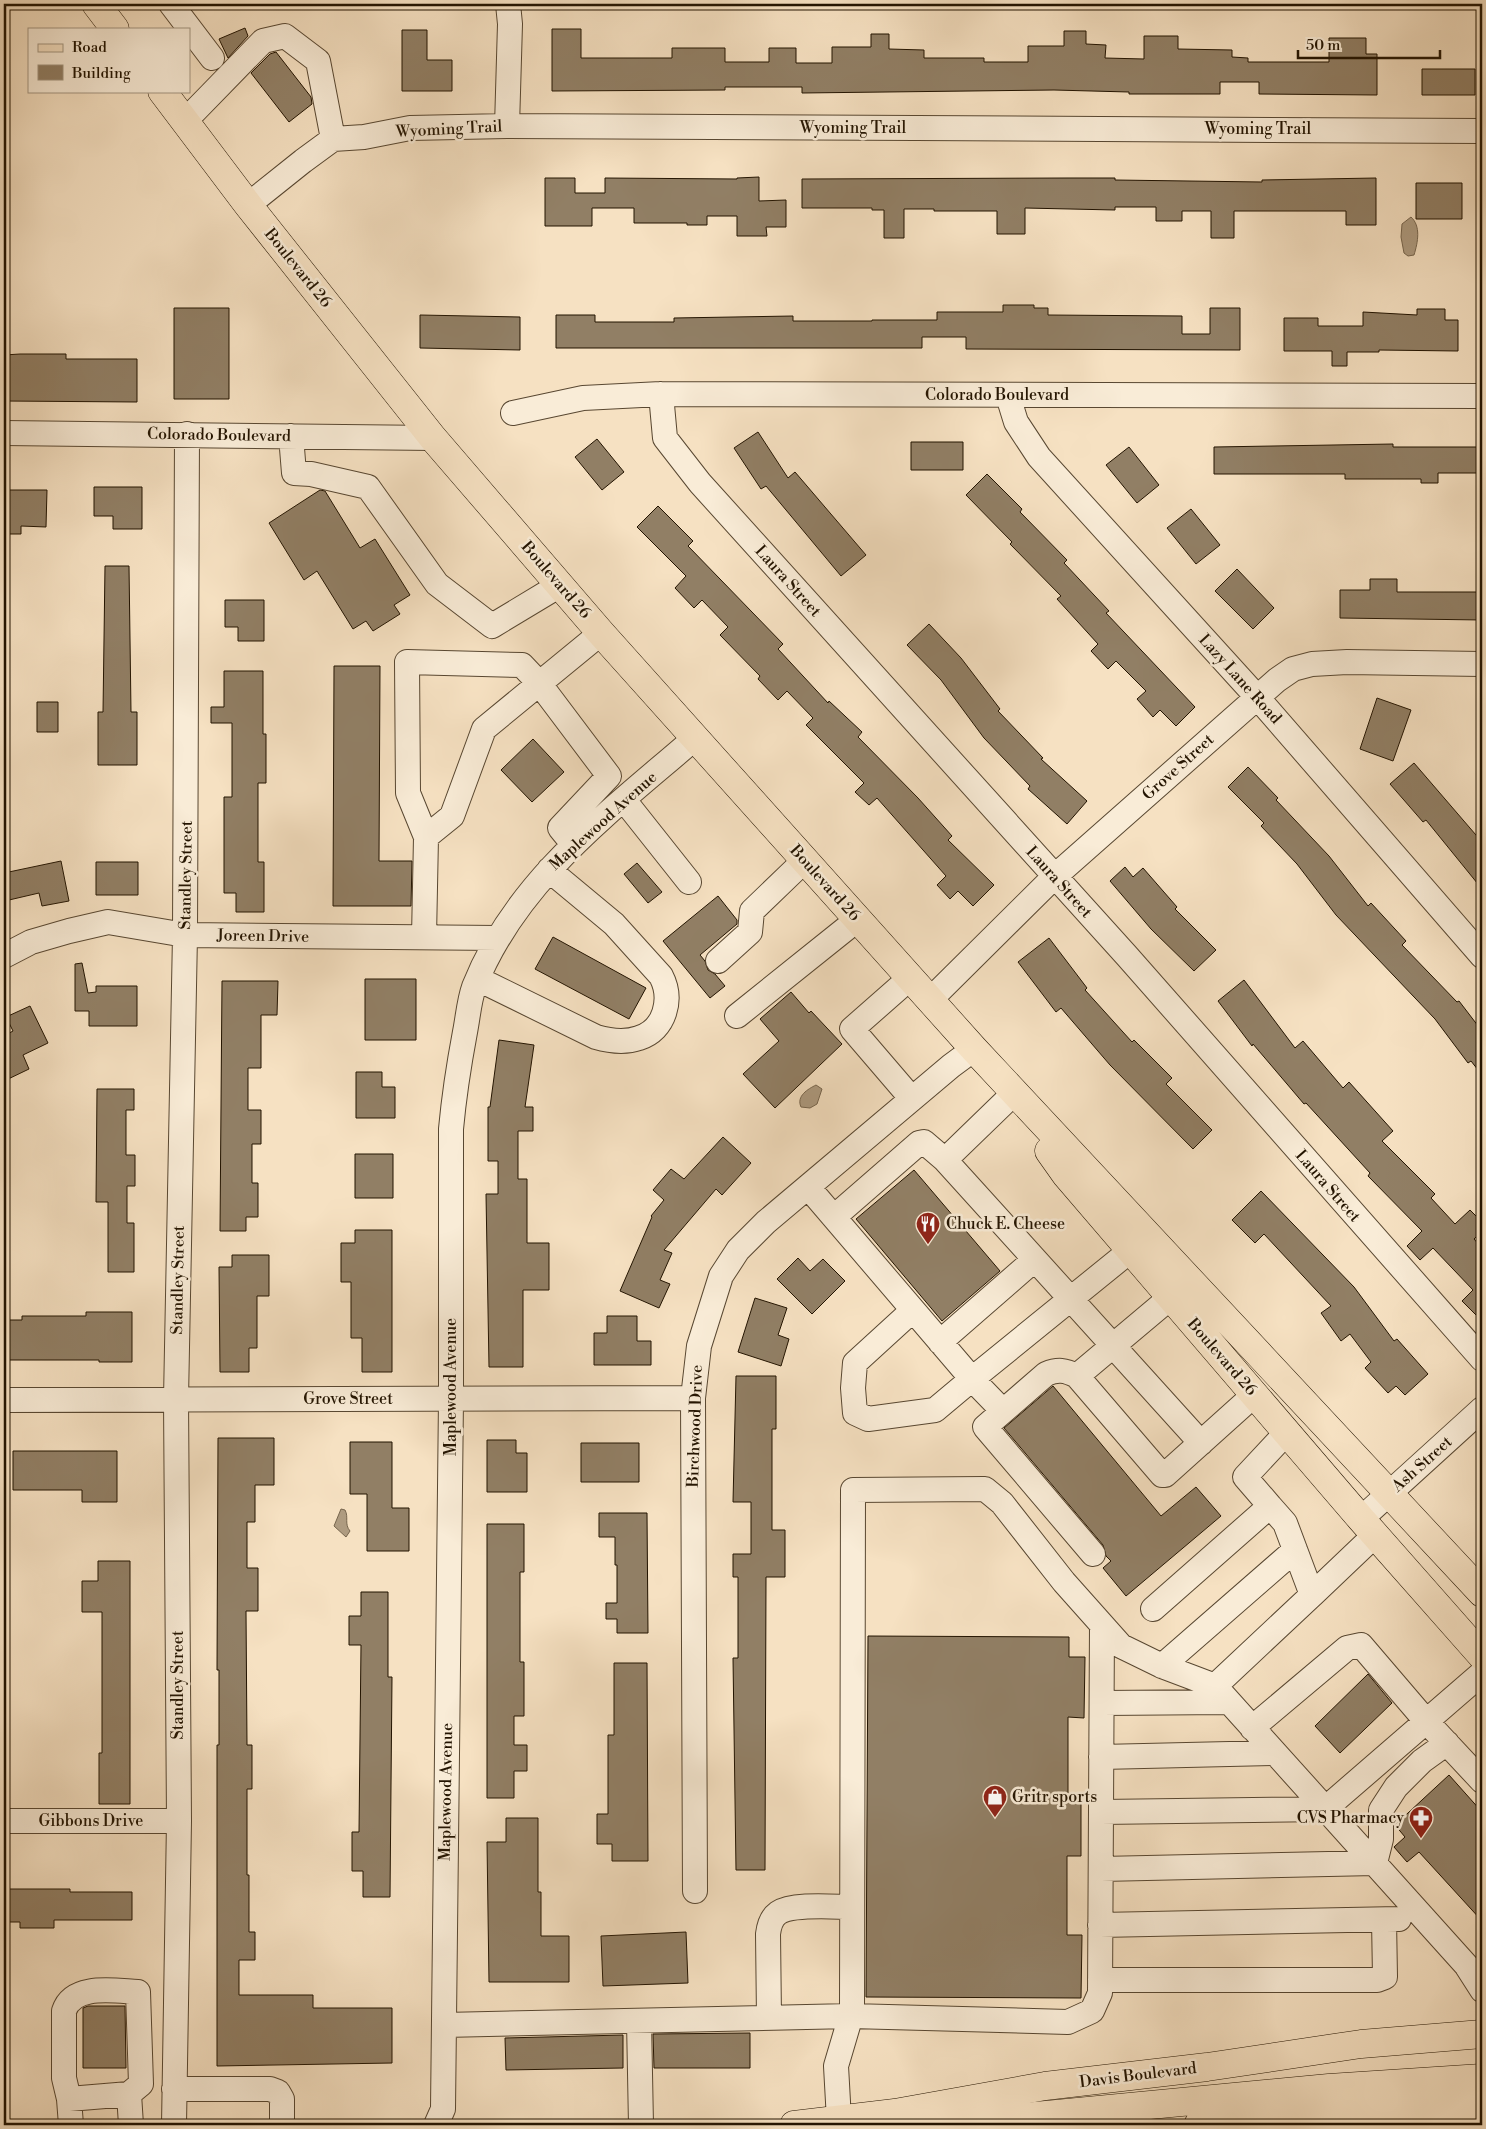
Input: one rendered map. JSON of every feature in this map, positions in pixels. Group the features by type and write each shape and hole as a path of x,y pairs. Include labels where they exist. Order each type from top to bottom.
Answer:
{"main road":[{"name":"Boulevard 26","path":"163,92 248,205 433,438 601,632 974,1049 1482,1593"},
{"name":"Boulevard 26","path":"974,1049 1066,1174 1254,1395 1482,1656"},
{"name":"Davis Boulevard","path":"794,2125 895,2114 1045,2086 1207,2067 1361,2044 1482,2034"},
{"path":"1198,2125 1332,2100 1482,2078"},
{"path":"940,2125 1332,2100 1482,2105"}],"street":[{"path":"171,4 189,28"},
{"path":"507,126 510,24 508,4"},
{"path":"190,29 212,58"},
{"path":"185,121 263,41 285,36 318,61 333,139 302,161 248,205"},
{"name":"Wyoming Trail","path":"333,139 364,137 410,128 507,126 1482,130"},
{"name":"Colorado Boulevard","path":"513,414 583,398 661,394 1482,396"},
{"name":"Laura Street","path":"661,394 665,438 700,483 1054,876 1482,1359"},
{"name":"Lazy Lane Road","path":"1008,396 1016,422 1039,456 1257,697 1482,956"},
{"name":"Colorado Boulevard","path":"4,433 433,438"},
{"name":"Standley Street","path":"174,2125 179,1821 176,1400 185,935 187,434"},
{"path":"291,436 294,473 311,474 368,487 437,584 492,626 560,585"},
{"path":"426,837 452,816 484,729 601,632"},
{"path":"424,937 426,837 408,793 407,662 522,665 539,683 609,776 560,828 572,844"},
{"name":"Grove Street","path":"930,1000 1054,876 1257,697 1293,669 1312,664 1347,662 1482,664"},
{"name":"Maplewood Avenue","path":"436,2125 443,2110 452,1399 452,1129 455,1089 468,1014 474,988 498,938 549,870 572,844 695,738"},
{"path":"624,800 689,882"},
{"path":"718,961 750,932 752,911 805,860"},
{"path":"478,979 596,1037 609,1040 640,1038 660,1023 666,1010 667,996 665,984 661,976 614,924 549,870"},
{"path":"737,1016 858,919"},
{"name":"Joreen Drive","path":"4,956 31,942 108,922 185,935 498,938"},
{"path":"910,978 852,1029 912,1099"},
{"name":"Birchwood Drive","path":"694,1892 693,1398 699,1346 721,1276 738,1250 766,1222 974,1049"},
{"path":"945,1160 1010,1097"},
{"path":"834,1217 920,1143 924,1142 945,1160 1201,1443"},
{"path":"808,1187 972,1379 1004,1411"},
{"path":"913,1310 855,1363 853,1388 855,1413 868,1419 935,1410 1131,1250"},
{"path":"940,1342 1034,1260"},
{"path":"1077,1376 1171,1297"},
{"path":"1093,1554 985,1426 1046,1374 1057,1370 1066,1371 1077,1376 1162,1475 1165,1475 1254,1395"},
{"name":"Grove Street","path":"4,1400 693,1398"},
{"name":"Ash Street","path":"1222,1694 1312,1594 1368,1527 1390,1493 1482,1409"},
{"path":"1287,1432 1245,1477 1285,1523 1312,1594"},
{"path":"839,2120 836,2066 851,2016 853,1490 985,1489 1002,1503 1064,1582 1121,1646 1222,1694 1424,1919 1476,1964 1482,1990"},
{"path":"1153,1609 1270,1506"},
{"path":"1162,1666 1295,1550"},
{"path":"444,2025 851,2016 1068,2022 1092,2011 1100,1993 1102,1625"},
{"path":"1252,1728 1347,1648 1361,1645 1426,1721 1482,1781"},
{"path":"1101,1812 1325,1808 1482,1673"},
{"path":"1102,1703 1222,1694"},
{"path":"1374,1863 1381,1839 1380,1810 1396,1787 1409,1774 1447,1743"},
{"path":"1101,1757 1274,1753"},
{"name":"Gibbons Drive","path":"4,1821 179,1821"},
{"path":"1101,1869 1374,1863"},
{"path":"769,2018 768,1934 770,1922 776,1914 787,1909 852,1907"},
{"path":"1100,1925 1424,1919"},
{"path":"1100,1980 1377,1980 1385,1977 1384,1920"},
{"path":"69,2098 129,2094 141,2084 138,1992 83,1992 70,2000 64,2011 64,2078 69,2098 71,2125"},
{"path":"639,2021 641,2125"},
{"path":"174,2089 270,2089 278,2092 282,2099 282,2125"},
{"path":"129,2094 131,2125"}],"shaded area":[{"path":"1411,217 1416,225 1417,240 1414,255 1408,256 1404,253 1401,237 1402,224"},
{"path":"816,1085 822,1089 817,1104 810,1108 801,1107 801,1096"},
{"path":"341,1509 345,1510 347,1526 350,1531 346,1537 334,1526"}],"building":[{"path":"245,28 248,36 228,58 219,39"},
{"path":"552,29 581,29 581,58 672,58 672,48 725,48 725,62 769,62 769,48 796,48 796,63 832,63 832,47 871,47 871,34 889,34 889,49 924,50 924,58 984,58 984,62 1028,62 1028,46 1064,46 1064,31 1086,31 1086,44 1106,45 1105,58 1144,59 1144,36 1178,36 1178,49 1232,50 1232,57 1248,58 1248,62 1329,62 1329,38 1366,38 1366,54 1377,54 1377,95 1259,94 1259,82 1220,82 1220,94 1129,94 1129,92 1054,90 802,93 802,87 725,87 725,90 552,91"},
{"path":"402,30 427,30 427,60 452,60 452,91 402,91"},
{"path":"276,52 311,97 312,104 289,122 251,73 270,54"},
{"path":"1422,69 1475,69 1475,95 1422,95"},
{"path":"759,177 759,201 786,200 786,227 766,227 767,236 737,236 737,216 707,216 707,225 634,223 634,208 592,208 592,226 545,226 545,178 575,178 575,193 605,193 605,178 737,179"},
{"path":"1115,178 1115,180 1262,182 1262,180 1376,178 1376,225 1346,225 1346,211 1234,211 1234,238 1211,238 1211,211 1182,211 1182,221 1156,221 1156,207 1115,207 1115,210 1025,208 1025,234 997,234 997,211 904,209 904,238 884,238 884,210 872,210 872,208 802,208 802,179"},
{"path":"1416,183 1462,183 1462,219 1416,219"},
{"path":"1003,305 1034,305 1034,308 1048,308 1048,315 1182,316 1182,334 1210,334 1210,308 1240,308 1240,350 966,349 966,337 922,337 922,348 556,348 556,315 595,315 595,322 674,322 674,318 793,316 793,321 937,320 937,312 1003,312"},
{"path":"174,308 229,308 229,399 174,399"},
{"path":"1417,309 1445,309 1445,320 1458,320 1458,351 1379,350 1379,352 1347,352 1347,366 1332,366 1332,351 1284,351 1284,318 1318,318 1318,326 1363,326 1363,312 1417,315"},
{"path":"420,315 520,317 520,350 420,348"},
{"path":"66,354 66,359 137,359 137,402 4,401 4,355"},
{"path":"758,432 788,478 795,472 866,555 841,576 766,486 761,489 734,448"},
{"path":"597,439 624,472 602,490 575,457"},
{"path":"911,442 963,442 963,470 911,470"},
{"path":"1393,444 1393,447 1482,447 1482,473 1438,473 1438,483 1421,483 1421,479 1345,479 1345,474 1214,474 1214,447"},
{"path":"1129,447 1159,485 1137,503 1106,465"},
{"path":"987,474 1022,509 1020,512 1067,560 1064,563 1109,611 1106,613 1195,707 1176,726 1160,710 1153,717 1137,699 1146,691 1116,661 1108,669 1091,651 1098,644 1057,599 1061,596 1010,544 1012,542 966,495"},
{"path":"94,487 142,487 142,529 113,529 113,516 94,516"},
{"path":"4,490 47,490 46,527 21,526 21,534 4,534"},
{"path":"320,490 325,491 360,548 375,539 410,595 394,605 400,614 373,631 366,621 353,629 317,571 304,580 269,523"},
{"path":"658,506 693,541 688,546 783,644 778,649 828,703 829,701 862,732 858,737 918,798 952,836 948,840 994,885 973,906 958,891 950,899 937,885 946,876 877,798 869,805 855,792 864,783 806,725 813,718 787,691 778,700 758,679 760,676 720,635 728,627 702,600 694,608 675,588 686,576 637,527"},
{"path":"1191,509 1220,545 1196,564 1167,528"},
{"path":"105,566 129,566 131,712 137,712 137,765 98,765 98,712 103,712"},
{"path":"1237,569 1274,608 1253,629 1215,591"},
{"path":"1370,579 1397,579 1397,592 1482,592 1482,620 1340,618 1340,590 1370,590"},
{"path":"225,600 264,600 264,641 238,641 238,627 225,627"},
{"path":"929,624 961,658 1000,709 998,711 1043,758 1041,759 1087,801 1067,824 1028,789 1030,786 984,738 941,680 907,645"},
{"path":"334,666 380,666 379,861 412,861 411,906 333,906"},
{"path":"224,671 263,671 263,734 266,734 266,783 258,783 258,862 264,862 264,912 236,912 236,893 224,893 224,797 232,797 232,723 211,723 211,707 224,707"},
{"path":"1377,698 1411,710 1393,761 1360,749"},
{"path":"37,702 58,702 58,732 37,732"},
{"path":"533,739 564,772 532,802 501,770"},
{"path":"1414,763 1482,842 1482,889 1426,820 1423,822 1390,784"},
{"path":"1248,767 1278,798 1276,800 1329,856 1368,906 1371,903 1406,941 1402,945 1457,1002 1459,1001 1482,1031 1482,1075 1471,1061 1468,1063 1435,1019 1336,915 1297,864 1261,826 1264,823 1228,787"},
{"path":"61,861 69,901 42,906 39,893 9,900 4,873"},
{"path":"96,862 138,862 138,895 96,895"},
{"path":"637,863 662,892 648,903 624,874"},
{"path":"1125,867 1133,877 1143,868 1177,907 1175,909 1216,950 1194,971 1151,929 1110,881"},
{"path":"718,896 737,920 737,924 700,955 705,961 708,970 715,974 725,986 710,998 663,941"},
{"path":"553,937 646,988 629,1019 535,969"},
{"path":"1049,938 1087,988 1085,990 1132,1042 1134,1040 1172,1078 1166,1084 1212,1130 1193,1149 1110,1065 1061,1008 1056,1012 1018,962"},
{"path":"82,963 88,993 96,992 96,986 137,986 137,1026 89,1026 89,1011 75,1011 75,964"},
{"path":"365,979 416,979 416,1040 365,1040"},
{"path":"1244,980 1295,1048 1303,1041 1343,1088 1349,1082 1393,1131 1382,1141 1435,1194 1431,1198 1455,1224 1470,1210 1482,1222 1482,1231 1474,1239 1482,1248 1482,1321 1462,1301 1473,1290 1433,1248 1420,1260 1407,1246 1422,1231 1368,1176 1370,1173 1306,1103 1304,1104 1253,1044 1252,1046 1218,1001"},
{"path":"222,981 278,981 277,1015 261,1015 261,1068 248,1068 248,1110 261,1110 261,1144 252,1144 252,1183 258,1183 258,1217 246,1217 246,1231 220,1231"},
{"path":"791,992 809,1013 811,1011 842,1044 775,1108 743,1074 779,1041 760,1019"},
{"path":"30,1006 48,1043 23,1055 29,1069 4,1081 4,1036 13,1031 6,1017"},
{"path":"499,1040 534,1045 525,1107 533,1107 533,1131 518,1131 518,1179 527,1179 527,1243 549,1243 549,1290 523,1290 523,1367 489,1367 486,1194 498,1194 498,1161 488,1161 488,1107 490,1107"},
{"path":"356,1072 382,1072 382,1087 395,1087 395,1118 356,1118"},
{"path":"97,1089 134,1089 134,1110 126,1110 126,1155 135,1155 135,1186 127,1186 127,1223 134,1223 134,1272 108,1272 108,1202 96,1202"},
{"path":"723,1137 751,1163 722,1195 716,1189 664,1250 672,1253 660,1280 670,1284 659,1308 620,1291 651,1216 664,1200 653,1190 671,1169 684,1179"},
{"path":"355,1154 393,1154 393,1198 355,1198"},
{"name":"Chuck E. Cheese","path":"914,1170 1000,1271 942,1321 856,1219"},
{"path":"1261,1191 1354,1287 1394,1341 1397,1339 1428,1374 1405,1395 1396,1386 1388,1393 1365,1368 1371,1362 1350,1334 1341,1341 1321,1313 1331,1306 1264,1234 1255,1243 1232,1220"},
{"path":"355,1230 392,1230 392,1372 362,1372 362,1338 351,1338 351,1282 341,1282 341,1243 355,1243"},
{"path":"232,1255 269,1255 269,1296 257,1296 257,1348 249,1348 249,1372 220,1372 219,1267 232,1267"},
{"path":"798,1258 810,1271 823,1259 845,1281 812,1314 777,1279"},
{"path":"755,1298 787,1308 778,1335 789,1339 781,1366 738,1352"},
{"path":"86,1312 132,1312 132,1362 4,1360 4,1320 22,1320 22,1316 86,1316"},
{"path":"607,1316 637,1316 637,1341 651,1341 651,1365 594,1365 594,1333 607,1333"},
{"path":"736,1376 776,1376 776,1429 772,1429 772,1530 785,1530 785,1577 766,1577 765,1870 736,1870 733,1658 738,1658 738,1577 733,1577 733,1554 751,1554 751,1502 733,1502"},
{"path":"1053,1386 1161,1516 1196,1487 1221,1516 1126,1596 1103,1568 1111,1561 1106,1556 1103,1545 1004,1428"},
{"path":"218,1438 274,1438 274,1485 255,1485 255,1522 247,1522 247,1568 258,1568 258,1611 246,1611 247,1745 252,1745 252,1789 247,1789 247,1875 249,1875 249,1932 255,1932 255,1960 239,1960 239,1995 313,1995 313,2008 392,2008 392,2063 217,2066"},
{"path":"487,1440 516,1440 516,1453 527,1453 527,1492 487,1492"},
{"path":"350,1442 392,1442 392,1508 409,1508 409,1551 367,1551 367,1494 350,1494"},
{"path":"581,1443 639,1443 639,1482 581,1482"},
{"path":"13,1451 117,1451 117,1502 82,1502 82,1490 13,1490"},
{"path":"599,1513 647,1513 648,1633 617,1633 617,1619 606,1619 606,1603 617,1603 617,1565 615,1565 615,1537 599,1537"},
{"path":"487,1524 524,1524 524,1572 520,1572 520,1662 524,1662 524,1716 514,1716 514,1745 527,1745 527,1771 514,1771 514,1798 487,1798"},
{"path":"98,1561 130,1561 130,1804 99,1804 99,1753 102,1753 102,1612 82,1612 82,1581 98,1581"},
{"path":"361,1592 388,1592 388,1677 392,1677 390,1897 363,1897 363,1871 352,1871 352,1832 359,1832 361,1645 349,1645 349,1616 361,1616"},
{"path":"868,1636 1069,1637 1069,1657 1085,1657 1084,1718 1068,1717 1068,1797 1081,1797 1081,1856 1067,1856 1067,1935 1082,1935 1081,1998 866,1997"},
{"path":"614,1663 647,1663 648,1861 612,1861 612,1844 597,1844 597,1814 608,1814 608,1735 614,1735"},
{"path":"1368,1674 1392,1703 1340,1753 1315,1726"},
{"name":"CVS Pharmacy","path":"1449,1775 1482,1812 1482,1921 1419,1852 1407,1862 1394,1847 1405,1837 1395,1825"},
{"path":"506,1818 538,1818 538,1892 541,1892 541,1936 569,1936 569,1982 489,1982 487,1842 506,1842"},
{"path":"4,1889 70,1889 70,1892 132,1892 132,1920 54,1920 54,1928 20,1928 20,1922 4,1922"},
{"path":"686,1932 688,1983 603,1986 601,1936"},
{"path":"88,2006 125,2006 126,2068 83,2068 83,2008"},
{"path":"750,2033 750,2068 654,2068 653,2034"},
{"path":"623,2035 623,2068 506,2070 505,2038"}],"place":[{"name":"Chuck E. Cheese","path":"928,1245"},
{"name":"Gritr sports","path":"995,1818"},
{"name":"CVS Pharmacy","path":"1421,1839"}]}
